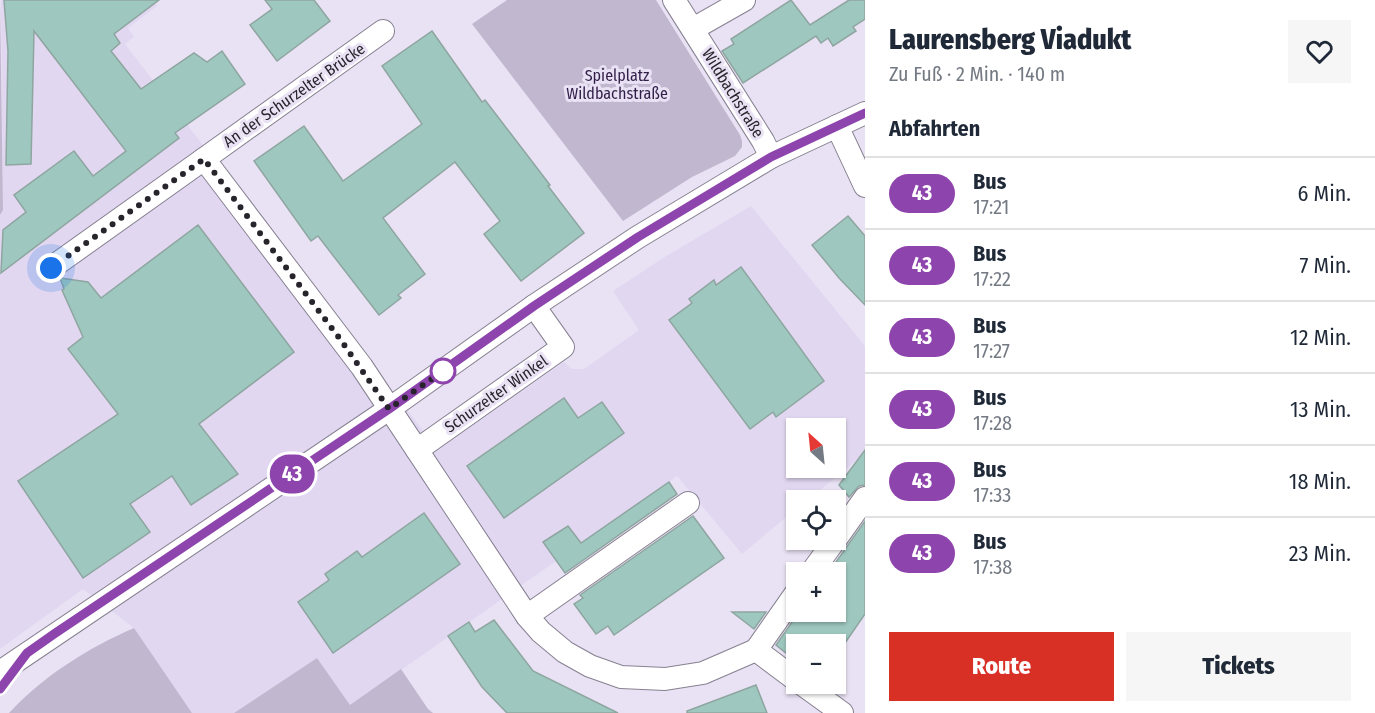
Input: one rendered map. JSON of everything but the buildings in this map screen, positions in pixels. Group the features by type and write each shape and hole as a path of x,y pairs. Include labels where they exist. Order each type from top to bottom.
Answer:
{"street":[{"name":"Wildbachstraße","path":"674,0 758,132 771,157"},
{"name":"Wildbachstraße","path":"693,29 744,0"},
{"name":"An der Schurzelter Brücke","path":"51,268 383,31"},
{"path":"0,672 229,515 389,409 534,306 638,237 771,157 865,113"},
{"path":"837,126 865,186"},
{"path":"204,159 340,339 527,616 541,633 565,652 590,666 621,677 665,679 703,673 756,650 786,607"},
{"name":"Schurzelter Winkel","path":"417,450 563,347 534,306"},
{"path":"846,524 865,498"},
{"path":"527,616 688,503"},
{"path":"756,650 786,672"},
{"path":"0,689 27,653"},
{"path":"816,694 842,713"}],"shaded area":[{"path":"1,0 153,0 157,6 128,28 134,37 125,44 438,450 564,362 572,369 584,369 639,330 613,291 663,258 751,206 865,346 865,453 846,469 846,418 786,418 786,478 835,478 820,490 786,490 786,517 742,554 677,476 350,706 317,658 234,713 192,713 134,628 83,589 0,649 0,215 3,210"}],"green space":[{"path":"0,0 3,210 0,215"},
{"name":"Spielplatz Wildbachstraße","path":"507,0 656,0 740,135 742,147 735,156 692,177 623,221 472,24"},
{"path":"134,628 192,713 9,713 36,687 67,664"},
{"path":"317,658 350,705 401,669 433,713 234,713"}],"bus line":[{"name":"43","path":"0,689 27,653 389,409 586,271 771,157 865,113"}],"route":[{"path":"51,268 204,159 362,367 389,409 443,371"}]}
